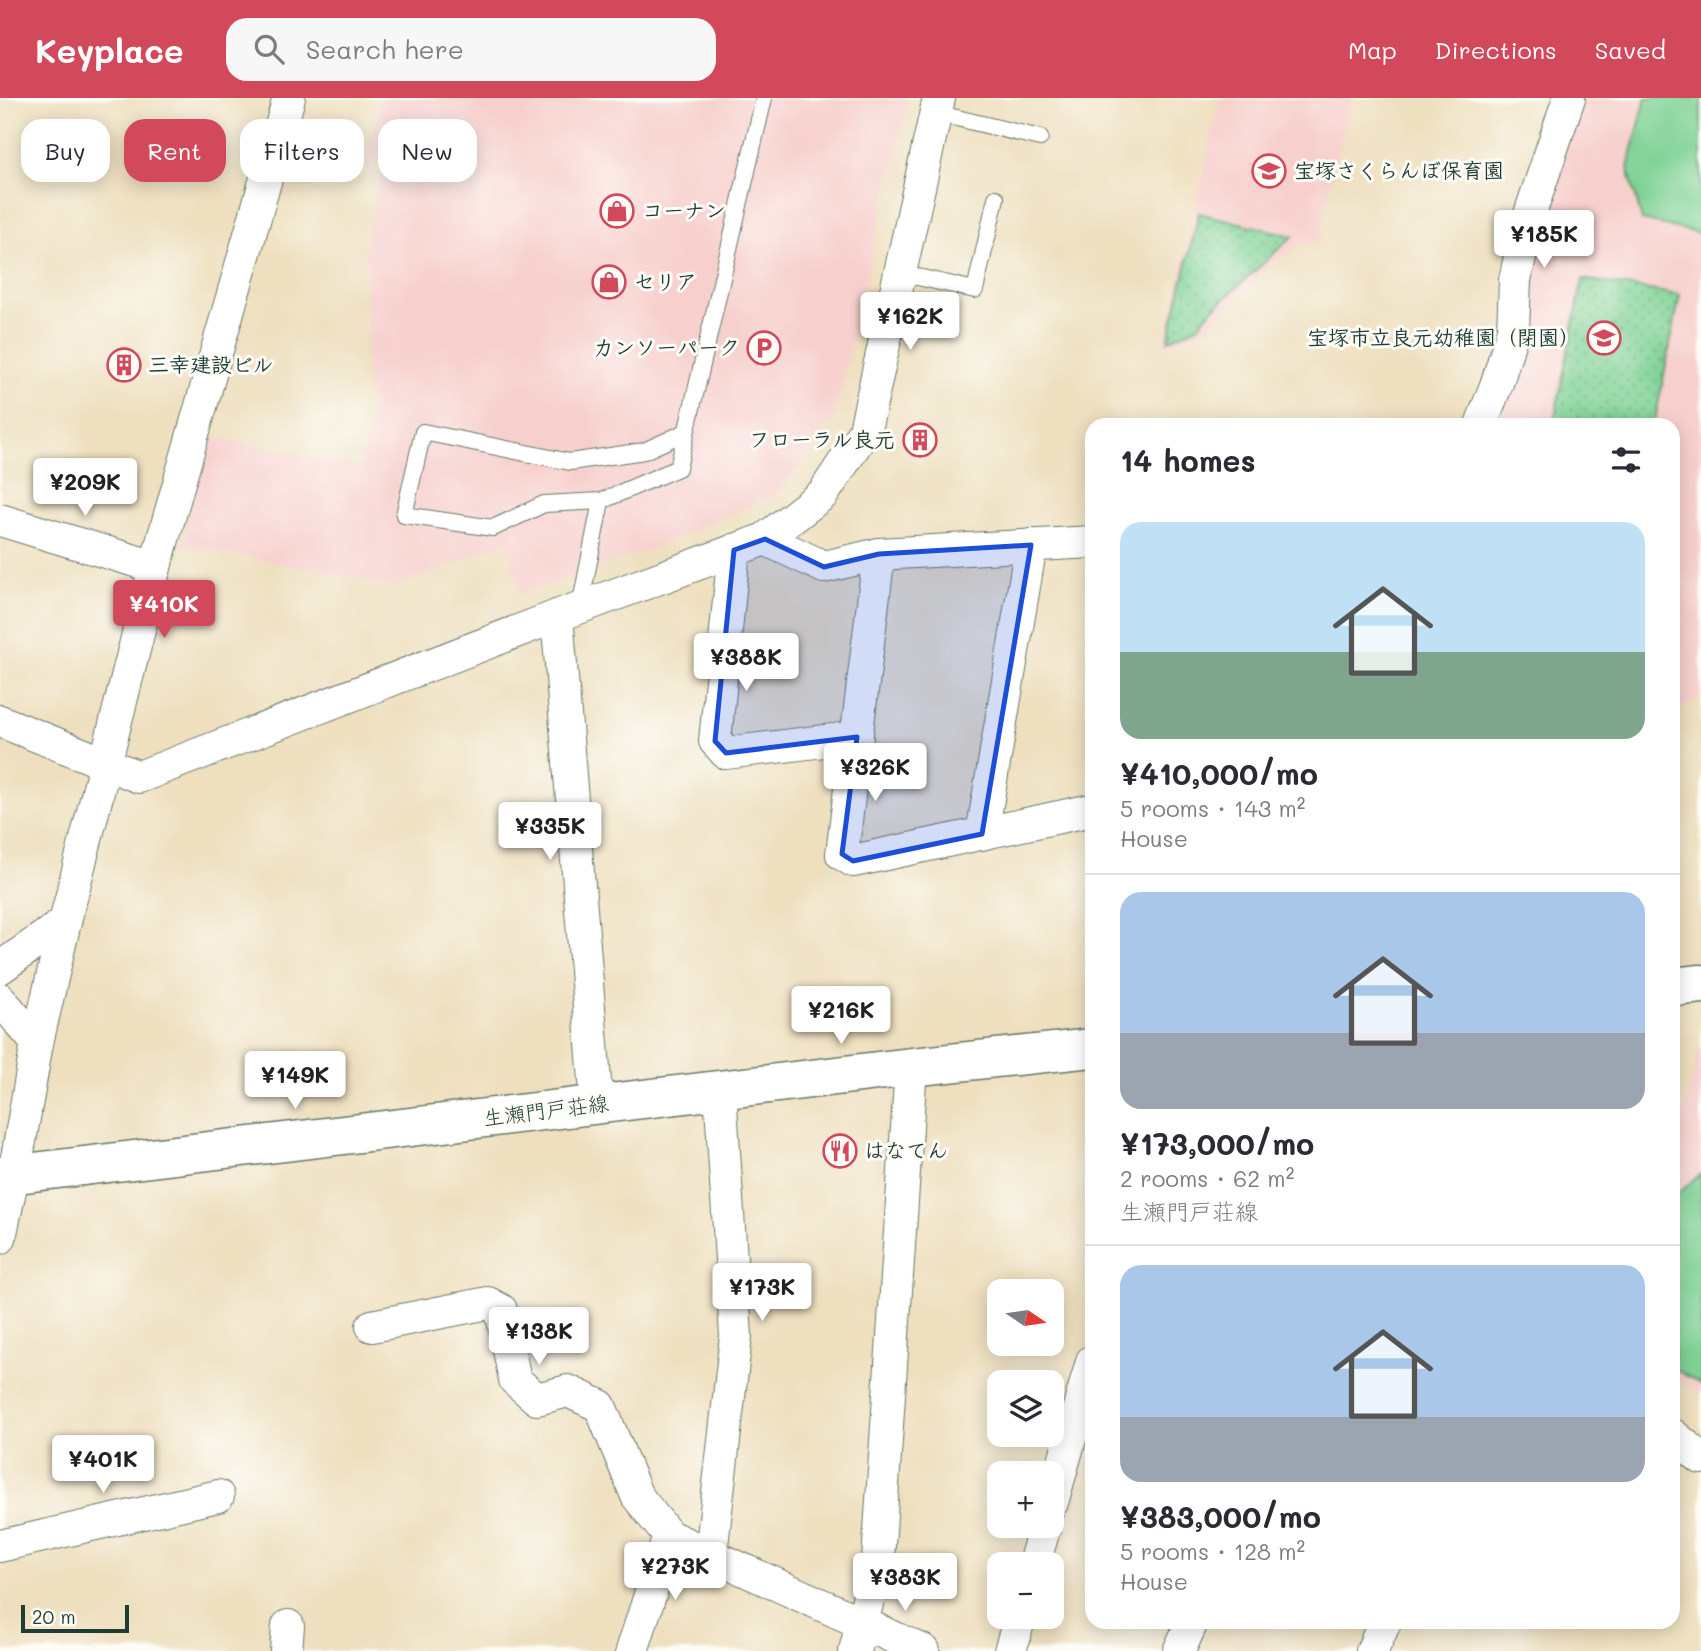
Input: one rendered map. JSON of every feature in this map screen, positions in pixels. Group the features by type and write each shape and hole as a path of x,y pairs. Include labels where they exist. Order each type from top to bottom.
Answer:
{"main road":[{"path":"1680,986 1701,984"},
{"name":"生瀬門戸荘線","path":"6,1176 911,1067 1085,1049"}],"street":[{"path":"0,1238 6,1176 65,922 155,567 289,98"},
{"path":"1484,418 1513,330 1516,279 1528,220 1569,98"},
{"path":"0,721 106,766 139,777 765,538 823,494 865,430 938,106"},
{"path":"0,520 155,567"},
{"path":"765,538 824,567 879,554 1085,542"},
{"path":"982,834 1031,545"},
{"path":"734,550 715,741 726,752 857,737"},
{"path":"879,554 842,853 853,861 1085,812"},
{"path":"568,611 597,1105"},
{"path":"0,968 65,922"},
{"path":"0,999 37,1043"},
{"path":"860,1637 878,1560 911,1067"},
{"path":"711,1554 736,1336 720,1090"},
{"path":"372,1326 488,1303 501,1310 515,1380 537,1399 568,1391 600,1406 637,1496 669,1536 711,1554 860,1637 924,1651"},
{"path":"1064,1461 1085,1386"},
{"path":"1680,1441 1701,1458"},
{"path":"0,1546 218,1496"},
{"path":"632,1651 669,1536"},
{"path":"1010,1651 1016,1629"},
{"path":"1179,1651 1189,1629"}],"lane":[{"path":"686,432 644,451 570,462 424,432 404,515 493,528 544,504 601,501 678,468 764,98"},
{"path":"938,106 1040,138"},
{"path":"900,273 975,290 996,198"},
{"path":"568,611 601,501"}],"highlighted area":[{"path":"765,539 824,567 879,554 1031,545 982,834 853,861 842,854 857,737 726,753 715,741 734,550"}],"shaded area":[{"path":"380,98 909,98 834,418 781,492 650,549 521,595 506,542 397,587 181,544 211,436 359,467 374,403 367,398 365,245 379,182 477,182 477,119 378,119 378,161 366,157"},
{"name":"宝塚さくらんぼ保育園","path":"1220,98 1351,98 1318,245 1298,244 1253,282 1204,331 1164,346"},
{"path":"1583,98 1701,98 1701,697 1680,709 1680,418 1503,418 1533,251"},
{"path":"1701,1043 1701,1394 1680,1381 1681,1120"}],"green space":[{"path":"1646,98 1701,98 1701,234 1642,220 1628,168"},
{"path":"1199,213 1293,236 1196,328 1168,340"},
{"path":"1583,279 1680,295 1655,418 1554,418"},
{"path":"1701,1174 1701,1384 1680,1372 1680,1192"}],"place":[{"name":"宝塚さくらんぼ保育園","path":"1269,171"},
{"name":"コーナン","path":"617,211"},
{"name":"セリア","path":"609,282"},
{"name":"宝塚市立良元幼稚園（閉園）","path":"1604,338"},
{"name":"カンソーパーク","path":"764,348"},
{"name":"三幸建設ビル","path":"124,365"},
{"name":"フローラル良元","path":"920,440"},
{"name":"はなてん","path":"840,1151"}]}
